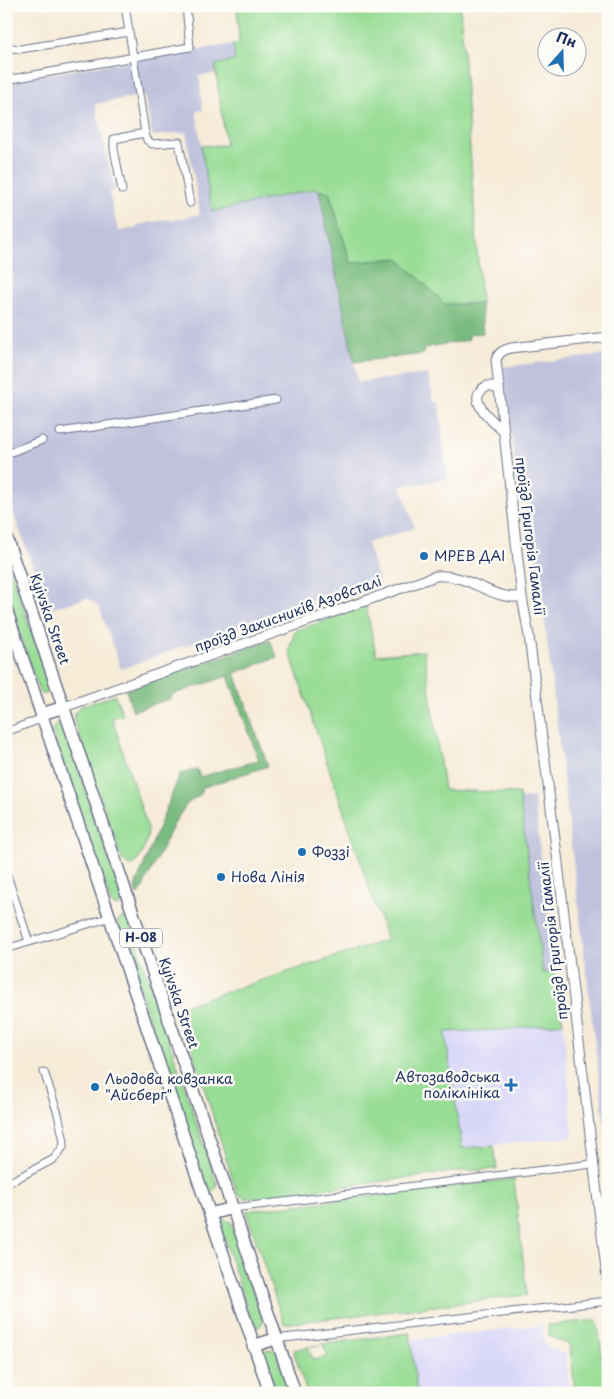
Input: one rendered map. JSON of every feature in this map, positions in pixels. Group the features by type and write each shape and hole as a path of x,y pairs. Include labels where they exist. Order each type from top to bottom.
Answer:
{"main road":[{"name":"Kyivska Street","path":"6,538 294,1393"},
{"name":"Н-08","path":"6,609 270,1393"},
{"path":"42,716 64,707"},
{"path":"111,917 132,910"},
{"path":"210,1214 233,1208"},
{"path":"253,1346 276,1339"}],"street":[{"path":"125,6 147,140 152,144 179,142 190,203"},
{"path":"6,80 190,47 186,6"},
{"path":"6,44 12,48 20,48 129,32"},
{"path":"122,190 114,149 114,139 145,133"},
{"name":"проїзд Григорія Гамалії","path":"608,337 511,348 503,350 498,354 496,360 522,597 529,636 555,836 608,1286"},
{"path":"497,376 479,394 480,406 504,432"},
{"path":"483,388 490,385 499,390"},
{"path":"60,432 276,400"},
{"path":"6,454 42,440"},
{"name":"проїзд Захисників Азовсталі","path":"64,707 436,576 458,577 499,595 510,598 522,597"},
{"path":"6,732 42,716"},
{"path":"6,872 30,942"},
{"path":"6,949 111,917"},
{"path":"6,1184 54,1159 63,1147 64,1141 58,1114 44,1072"},
{"path":"233,1208 593,1164"},
{"path":"276,1339 608,1301"}],"shaded area":[{"path":"233,44 235,61 215,65 216,74 199,76 203,110 196,111 212,211 314,189 319,191 358,382 428,374 434,402 439,402 447,479 401,486 415,528 367,543 379,581 356,588 350,586 121,669 99,606 87,598 49,609 6,494 6,81","holes":["144,95 153,136 186,132 200,214 171,221 170,219 137,225 137,228 118,231 109,192 115,190 95,104"]},
{"path":"608,354 608,1154 529,491 518,491 503,367"},
{"path":"534,797 554,972 543,973 520,799"},
{"name":"Автозаводська поліклініка","path":"563,1023 573,1137 462,1148 445,1032 502,1030"},
{"path":"542,1325 545,1346 565,1354 570,1393 417,1393 411,1340"}],"green space":[{"path":"237,6 460,6 481,304 445,304 398,258 351,263 329,192 314,189 212,212 201,146 226,145 215,65 235,60 233,44 239,43"},
{"path":"319,191 329,192 351,263 398,258 445,304 481,304 483,333 470,334 468,340 424,348 424,354 354,362"},
{"path":"6,556 50,687 49,692 45,694 39,691 6,592"},
{"path":"366,606 376,655 424,651 444,790 519,793 543,973 554,972 563,1023 502,1030 445,1032 462,1148 494,1146 497,1169 461,1171 244,1198 237,1193 179,1007 387,940 289,650 295,631"},
{"path":"270,640 277,657 235,673 268,766 201,788 202,793 187,804 176,820 139,895 136,894 135,887 180,774 197,769 200,777 259,760 228,676 171,695 172,698 133,711 126,690"},
{"path":"115,695 123,715 112,718 148,829 143,850 135,864 131,866 123,862 74,720 75,712 81,706"},
{"path":"56,724 63,724 123,899 119,906 114,906 111,903 52,730"},
{"path":"123,917 128,918 217,1184 216,1188 212,1191 206,1188 117,921"},
{"path":"514,1179 527,1295 284,1324 246,1211"},
{"path":"224,1219 231,1222 263,1320 259,1327 253,1326 219,1223"},
{"path":"597,1320 604,1369 607,1372 607,1393 575,1393 570,1345 549,1336 548,1325"},
{"path":"410,1333 417,1393 307,1393 293,1350 308,1347 313,1360 328,1357 323,1344"},
{"path":"269,1349 276,1351 289,1393 276,1393 263,1355 264,1351"}],"place":[{"name":"МРЕВ ДАІ","path":"424,556"},
{"name":"Фоззі","path":"302,852"},
{"name":"Нова Лінія","path":"221,877"},
{"name":"Автозаводська поліклініка","path":"511,1085"},
{"name":"Льодова ковзанка \"Айсберг\"","path":"95,1087"}]}
